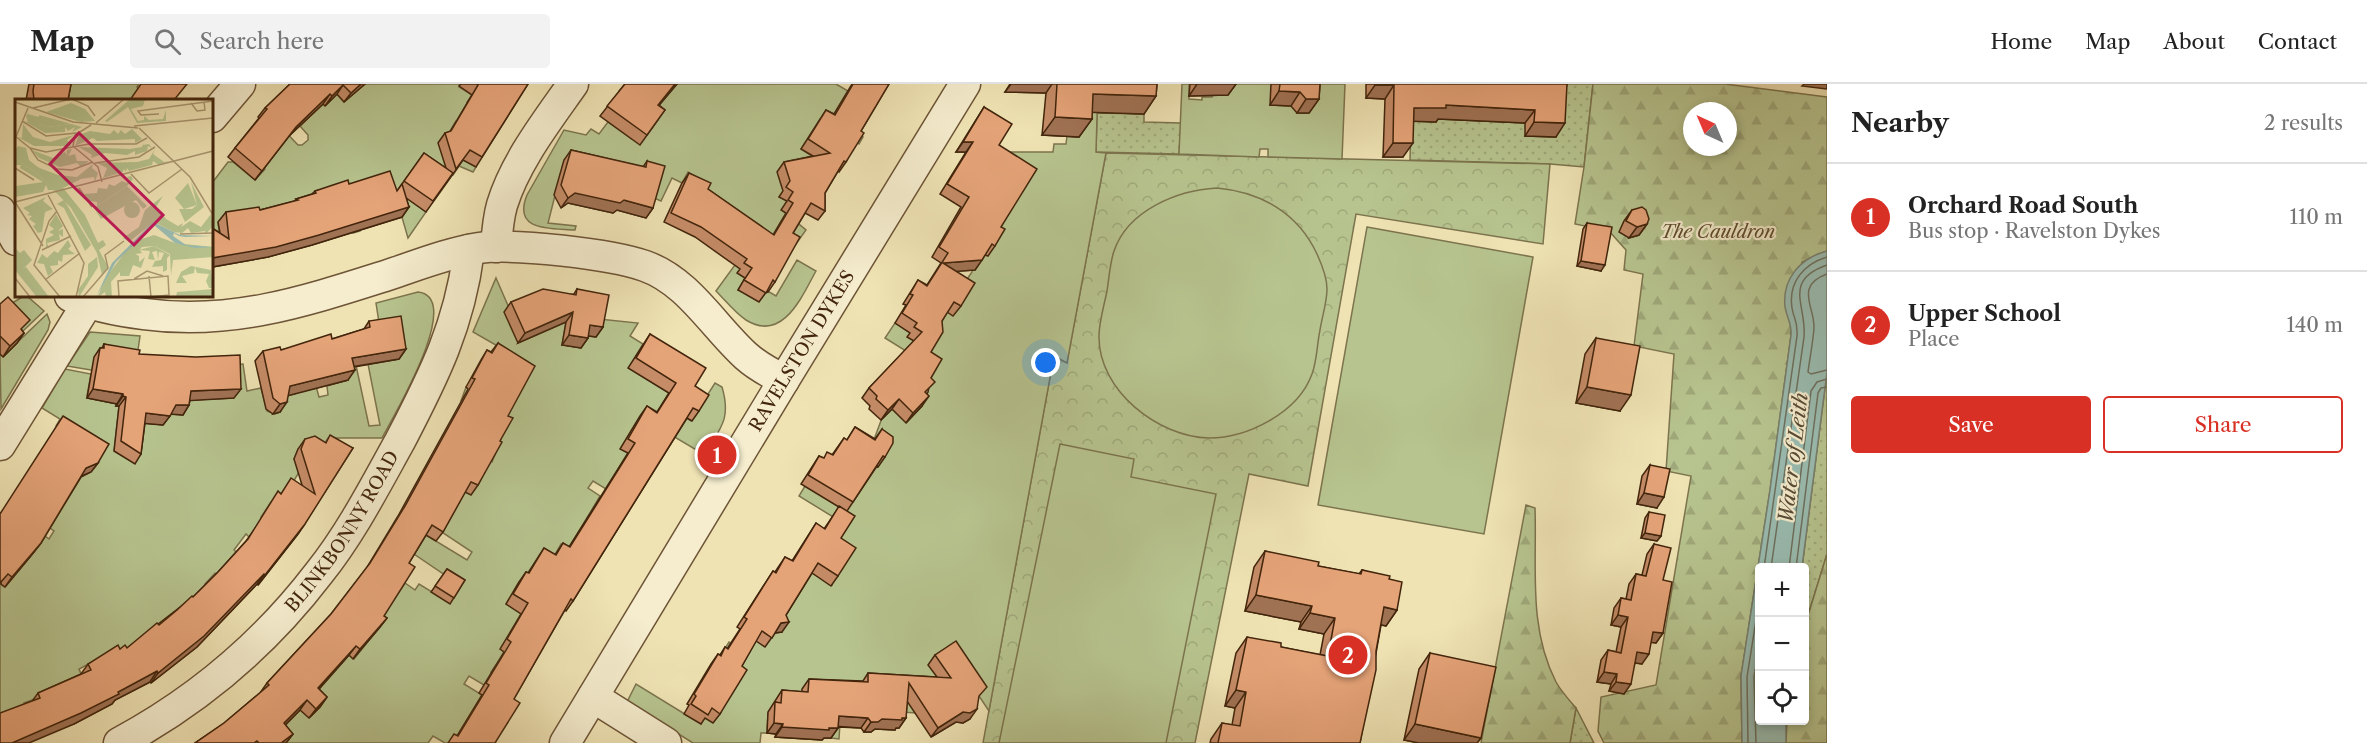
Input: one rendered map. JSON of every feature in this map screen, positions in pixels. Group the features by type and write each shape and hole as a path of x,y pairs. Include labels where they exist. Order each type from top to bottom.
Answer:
{"street":[{"path":"213,116 240,84"},
{"name":"BLINKBONNY ROAD","path":"119,743 184,705 217,680 249,651 320,573 381,475 447,345 459,306 498,219 508,190 538,136 573,84"},
{"name":"RAVELSTON DYKES","path":"565,743 965,84"},
{"path":"0,211 15,238"},
{"path":"0,446 83,298 117,310 156,316 191,318 230,316 299,302 483,249 580,254 627,261 658,272 686,292 752,361 784,380"},
{"path":"593,697 666,743"}],"green space":[{"path":"66,84 139,84 137,87 139,89 133,99 62,99"},
{"path":"356,84 460,84 459,87 472,95 467,102 488,116 478,133 456,121 444,141 448,151 476,167 473,172 459,166 453,175 439,165 398,191 426,212 408,238 397,200 348,192 360,231 353,233 341,191 252,217 218,223 222,251 213,250 213,182 228,162 233,162 255,180 265,169 260,165 277,123 298,145 302,145 308,140 308,135 300,126 335,92 344,102"},
{"path":"677,84 836,84 848,91 832,118 863,137 859,144 820,119 801,149 813,157 779,197 787,201 782,210 806,230 794,247 745,278 738,290 766,290 776,296 797,260 816,271 790,313 771,326 759,326 746,320 716,291 735,265 727,259 747,231 719,212 698,178 688,172 682,183 672,178 661,201 564,160 548,223 576,226 575,230 536,226 525,216 524,207 527,195 564,130 586,135 591,129 599,134 608,122 632,139 642,142 658,120 619,91 624,85 636,94"},
{"path":"1098,84 1096,152 1106,153 1067,363 1054,356 989,711 949,651 940,682 916,713 841,708 839,739 831,738 801,702 774,713 768,713 767,733 761,733 760,743 693,743 627,702 636,684 701,724 719,658 729,642 748,654 794,562 832,585 834,547 848,526 799,496 805,486 835,504 865,464 882,418 892,409 906,422 922,406 913,378 935,369 885,338 895,323 910,333 929,334 972,272 994,152 1053,152 1054,144 1066,144 1067,136 1079,137"},
{"path":"1182,84 1189,84 1189,99 1202,100 1202,97 1212,97 1229,84 1345,84 1342,159 1268,157 1268,149 1260,149 1259,157 1179,154"},
{"path":"1437,84 1593,84 1584,167 1410,160 1411,121 1436,121"},
{"name":"The Cauldron","path":"1593,84 1725,84 1827,97 1827,251 1802,262 1788,316 1791,322 1791,335 1759,563 1755,563 1755,586 1741,676 1742,743 1604,743 1598,731 1601,697 1656,685 1691,476 1666,471 1674,354 1634,346 1643,274 1624,270 1626,250 1609,231 1575,224"},
{"path":"1097,113 1144,114 1144,122 1181,123 1179,154 1096,152"},
{"path":"1106,153 1550,164 1543,244 1356,214 1308,486 1249,474 1195,743 983,743 1054,355 1067,362"},
{"path":"1217,188 1249,194 1289,216 1300,227 1317,254 1324,271 1327,289 1314,369 1305,388 1295,400 1270,421 1239,433 1209,438 1190,436 1170,429 1134,407 1109,375 1101,356 1099,336 1114,251 1131,224 1142,214 1171,198"},
{"path":"1367,227 1533,257 1484,534 1318,505"},
{"path":"496,278 510,310 566,322 562,345 583,335 599,319 638,323 630,336 643,344 629,368 669,393 663,403 691,421 715,383 722,387 726,408 719,432 703,457 700,452 641,417 621,449 628,453 606,489 593,481 588,488 600,496 569,548 561,544 549,565 522,584 519,582 506,604 529,618 491,672 489,688 469,676 464,684 482,695 453,743 445,743 433,736 428,743 284,743 283,728 300,710 312,715 317,709 319,689 349,655 354,659 385,620 382,617 405,583 415,590 419,584 450,603 461,586 414,554 426,535 467,560 472,552 431,525 446,437 492,462 496,452 477,441 490,417 461,401 466,387 509,411 508,352 473,332"},
{"path":"418,292 430,299 434,314 430,335 411,384 382,438 328,438 318,453 301,447 298,449 294,459 302,467 292,484 274,504 271,502 261,517 278,530 249,537 246,534 234,550 255,569 217,575 215,573 205,584 207,586 152,665 96,660 79,669 84,681 24,703 27,710 0,720 0,583 4,587 45,536 49,539 54,531 29,513 96,449 56,426 60,419 42,408 65,369 91,374 87,396 118,393 116,405 119,406 114,451 142,399 185,367 243,364 247,391 261,388 267,411 275,414 281,411 280,397 295,394 287,359 311,368 319,397 328,395 327,386 348,380 351,342 369,426 380,425 368,364 380,329 376,303"},
{"path":"22,297 28,297 44,311 23,331 2,309"},
{"path":"47,314 50,322 48,330 1,409 0,354 3,356"},
{"path":"90,332 140,336 136,364 91,370 67,366"},
{"path":"1827,372 1827,554 1809,612 1809,563 1803,563"},
{"path":"1060,444 1134,459 1131,477 1216,494 1166,743 999,743"},
{"path":"1526,505 1535,508 1536,597 1541,640 1556,682 1576,708 1570,743 1481,743"},
{"path":"1827,554 1827,743 1786,743 1787,725 1809,725 1809,612"},
{"path":"1576,708 1594,743 1570,743"}],"water":[{"name":"Water of Leith","path":"1827,251 1827,372 1803,563 1759,563 1791,335 1785,307 1786,287 1801,264"},
{"path":"1755,586 1755,725 1786,725 1786,743 1742,743 1741,676"}],"building":[{"path":"34,84 71,84 68,99 34,99"},
{"path":"141,84 187,84 175,99 131,99"},
{"path":"290,84 361,84 351,93 343,85 332,96 330,94 296,127 262,171 235,148 267,109 265,108"},
{"path":"477,84 528,84 482,157 470,150 456,169 445,133 451,131"},
{"path":"625,84 675,84 658,105 665,110 647,135 607,106"},
{"path":"853,84 889,84 861,131 864,133 825,193 825,211 811,203 793,233 800,237 775,282 773,280 766,293 744,280 752,268 744,263 747,259 701,227 671,213 689,173 711,183 708,189 774,235 793,203 788,200 793,192 786,187 790,181 784,162 830,153 808,139 826,110 835,115"},
{"path":"1057,84 1157,84 1156,96 1093,94 1092,119 1055,117"},
{"path":"1280,84 1320,84 1319,99 1306,99 1300,92 1279,91"},
{"path":"1375,84 1567,84 1565,123 1534,122 1535,110 1446,105 1446,108 1414,108 1413,143 1393,143 1394,85"},
{"path":"984,107 1012,124 999,145 1037,169 1001,227 1005,229 995,246 992,244 982,260 943,263 975,283 961,306 954,302 942,321 943,332 931,352 942,359 931,378 935,382 925,392 929,396 913,413 899,399 888,410 876,399 877,396 869,388 922,332 914,327 917,323 902,313 913,295 910,294 918,280 927,286 948,253 939,247 969,197 947,184 973,142 963,142"},
{"path":"571,150 646,167 647,161 665,166 653,208 624,200 620,203 575,193 568,198 561,185"},
{"path":"424,153 453,173 433,201 404,181"},
{"path":"390,171 397,191 402,184 409,207 276,247 213,258 213,229 229,239 226,212 259,207 260,210 298,200 296,199 348,180 349,184"},
{"path":"1642,207 1646,210 1649,219 1647,224 1637,227 1626,221 1632,210"},
{"path":"1587,223 1612,227 1605,265 1581,261"},
{"path":"543,289 576,295 577,289 609,295 603,327 590,325 588,338 569,335 573,312 525,333 511,302"},
{"path":"8,297 30,320 21,329 24,333 10,346 0,336 0,304"},
{"path":"401,316 406,349 352,358 355,370 290,386 287,402 280,404 273,398 263,351 280,347 281,350 331,334 332,339 370,327 369,321"},
{"path":"650,334 706,368 695,386 709,395 699,411 693,408 573,601 571,599 514,699 520,703 495,743 448,743 454,734 458,736 489,685 486,683 511,642 507,639 528,603 513,594 526,572 529,573 544,548 556,555 563,543 570,547 635,443 628,439 647,406 657,413 676,383 636,358"},
{"path":"1596,338 1640,346 1631,395 1587,387"},
{"path":"498,343 535,366 508,416 513,418 500,441 502,442 478,485 471,482 443,532 432,525 409,563 415,567 384,616 387,618 360,649 356,646 318,688 327,697 316,709 307,700 284,723 293,734 281,743 259,743 257,741 254,743 195,743 224,723 269,685 267,683 331,614 370,563 405,506 475,379 472,378 487,350 492,353"},
{"path":"104,344 140,350 139,354 196,357 240,355 241,389 191,391 189,405 176,405 170,416 146,413 141,454 121,441 126,397 123,394 93,389 100,348 104,348"},
{"path":"63,416 109,444 98,463 86,468 41,543 12,577 8,574 0,583 0,514"},
{"path":"855,427 875,440 882,429 893,437 893,443 853,502 808,475 819,456 824,458 827,452 833,455 844,438 847,440"},
{"path":"330,435 353,448 305,524 265,575 204,636 158,673 157,671 118,692 119,694 12,743 0,743 0,713 40,698 38,693 91,670 88,664 118,645 120,649 125,645 127,648 157,623 159,625 193,597 248,539 278,491 281,494 291,478 315,494 301,449 305,439 315,436 326,443"},
{"path":"1650,465 1670,469 1664,497 1644,493"},
{"path":"839,506 855,516 841,538 856,548 838,576 818,563 786,615 789,622 781,623 772,638 762,631 742,666 747,670 720,714 712,708 708,715 691,704 696,696 694,694 718,654 721,656 725,647 728,649 747,619 744,617 773,571 776,573 785,557 793,561 816,523 825,529"},
{"path":"1649,512 1665,515 1661,536 1645,533"},
{"path":"1654,544 1671,548 1663,580 1672,582 1663,633 1653,632 1649,654 1637,652 1631,684 1616,682 1617,674 1604,672 1608,650 1621,653 1628,617 1618,615 1621,598 1631,600 1636,574 1646,576"},
{"path":"1265,551 1319,562 1318,566 1361,574 1362,570 1390,576 1389,579 1402,582 1397,610 1384,607 1376,651 1376,670 1360,743 1218,743 1222,723 1240,726 1246,692 1236,690 1247,637 1281,643 1281,647 1328,656 1335,618 1310,613 1312,606 1256,595"},
{"path":"447,569 465,580 454,598 435,586"},
{"path":"956,641 987,687 979,696 977,709 970,713 963,712 938,728 909,683 906,718 902,720 882,719 878,722 871,722 868,718 839,716 838,728 829,728 829,730 782,727 783,724 774,723 775,702 781,703 782,690 808,692 809,679 868,682 868,673 951,678 935,655"},
{"path":"1430,653 1496,667 1481,738 1415,724"}],"place":[{"name":"Orchard Road South","path":"717,455"},
{"name":"Upper School","path":"1348,655"}]}
